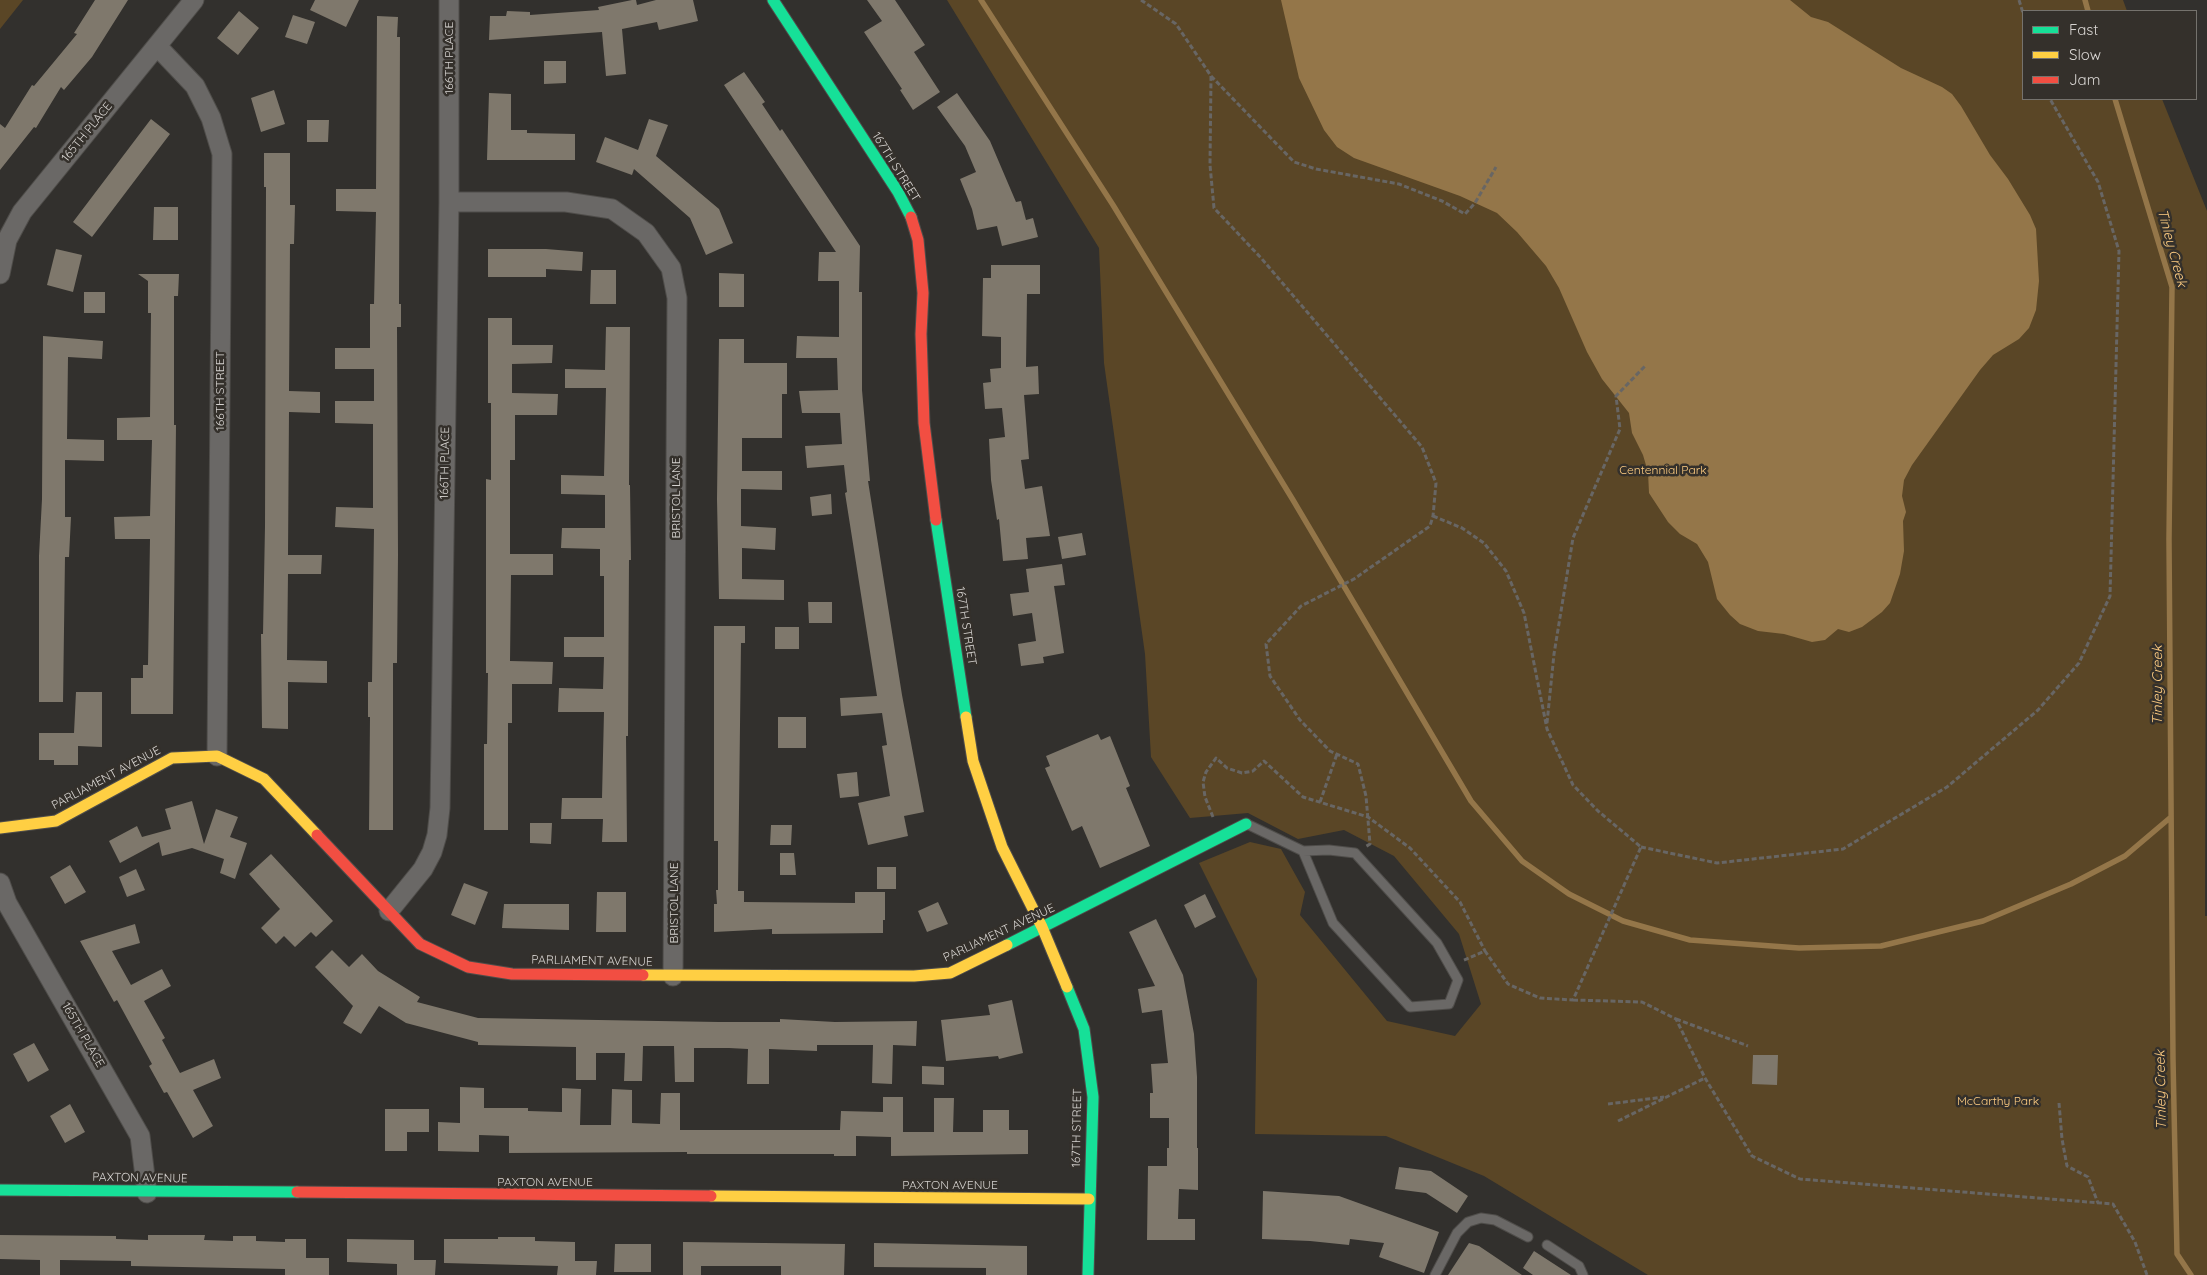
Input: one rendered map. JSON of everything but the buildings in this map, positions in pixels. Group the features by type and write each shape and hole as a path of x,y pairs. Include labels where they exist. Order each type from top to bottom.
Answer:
{"street":[{"name":"165TH PLACE","path":"0,274 7,240 22,212 194,0"},
{"name":"166TH PLACE","path":"389,911 428,860 437,835 440,808 449,202 449,0"},
{"name":"167TH STREET","path":"773,0 898,192 918,240 922,276 924,423 930,480 973,761 1002,848 1042,927 1084,1029 1093,1097 1088,1275"},
{"name":"166TH STREET","path":"157,46 195,86 211,118 222,154 217,756"},
{"name":"BRISTOL LANE","path":"449,202 566,202 612,209 646,233 670,268 677,298 673,976"},
{"name":"PARLIAMENT AVENUE","path":"0,828 56,822 172,758 217,756 264,779 420,944 468,967 512,974 914,976 950,973 1079,910 1246,824"},
{"name":"165TH PLACE","path":"0,883 7,903 140,1136 147,1192"},
{"name":"PAXTON AVENUE","path":"0,1190 1090,1200"}],"lane":[{"path":"1246,824 1303,851 1329,850 1356,853 1437,943 1458,980 1448,1004 1410,1007 1333,923 1303,851"},
{"path":"1434,1275 1457,1233 1468,1222 1481,1218 1494,1220 1528,1237"},
{"path":"1547,1244 1579,1266 1583,1275"}],"path":[{"path":"1141,0 1176,24 1210,76 1294,162 1316,169 1399,184 1465,214 1475,203 1496,167"},
{"path":"1210,76 1210,165 1214,208 1269,267 1422,447 1436,483 1433,516 1430,526 1354,579 1302,606 1266,644 1270,676 1300,720 1330,751 1358,764 1366,796 1370,844 1356,853"},
{"path":"1433,516 1462,528 1484,543 1506,571 1524,613 1547,729 1573,785 1598,810 1641,847 1717,863 1842,849 1947,786 2038,710 2079,663 2110,596 2119,251 2098,182 2051,100"},
{"path":"1547,729 1554,654 1573,538 1620,429 1616,396 1646,365"},
{"path":"1320,802 1337,754"},
{"path":"1218,823 1207,803 1203,782 1206,772 1216,758 1227,768 1242,773 1253,771 1264,761 1303,797 1368,817 1410,848 1460,902 1485,951 1508,984 1540,998 1642,1002 1676,1019 1748,1046"},
{"path":"1574,1000 1641,847"},
{"path":"1450,966 1485,951"},
{"path":"1676,1019 1705,1078 1752,1156 1800,1179 2113,1204 2135,1242 2147,1275"},
{"path":"1618,1121 1705,1078"},
{"path":"1608,1104 1668,1097"},
{"path":"2059,1103 2067,1166 2088,1177 2098,1203"}],"green space":[{"path":"0,0 23,0 0,29"},
{"name":"Centennial Park","path":"947,0 2123,0 2127,10 2022,10 2022,100 2162,100 2207,211 2205,916 2207,916 2207,1275 2190,1275 2185,1268 2188,1275 1648,1275 1484,1176 1386,1136 1255,1134 1257,979 1199,863 1250,842 1281,849 1305,892 1300,915 1387,1021 1455,1036 1481,1004 1459,934 1394,856 1344,830 1298,839 1248,813 1190,818 1151,757 1145,654 1104,363 1099,248"}],"shaded area":[{"path":"1281,0 1790,0 1811,17 1828,22 1901,68 1942,87 1952,94 1990,155 2008,179 2030,215 2036,229 2039,281 2036,310 2029,328 2019,339 1993,355 1980,370 1912,465 1904,480 1902,496 1906,512 1903,521 1904,551 1900,574 1890,603 1882,612 1862,627 1849,632 1838,629 1825,640 1812,642 1784,634 1758,631 1740,624 1730,615 1717,599 1708,562 1697,544 1680,534 1668,522 1649,493 1648,472 1643,455 1632,433 1629,413 1602,379 1587,352 1559,288 1546,266 1517,232 1497,213 1460,196 1354,158 1337,147 1324,130 1299,78"}],"waterway":[{"path":"981,0 1113,205 1293,500 1471,801 1522,861 1569,894 1623,921 1690,940 1799,948 1881,946 1983,921 2071,884 2125,856 2171,817"},
{"name":"Tinley Creek","path":"2085,0 2088,10"},
{"name":"Tinley Creek","path":"2115,100 2172,287 2169,539 2173,1059 2177,1254 2191,1275"}],"traffic: fast":[{"path":"773,0 898,192 911,217"},
{"path":"936,520 966,717"},
{"path":"1007,945 1246,824"},
{"path":"1067,987 1084,1029 1093,1097 1088,1275"},
{"path":"0,1190 297,1192"}],"traffic: slow":[{"path":"966,717 973,761 1002,847 1042,927 1067,987"},
{"path":"0,828 56,821 172,758 217,756 264,779 317,835"},
{"path":"643,975 914,976 950,973 1007,945"},
{"path":"711,1196 1089,1199"}],"traffic: jam":[{"path":"911,217 918,240 923,293 921,334 924,423 936,520"},
{"path":"317,835 420,944 468,967 512,974 643,975"},
{"path":"297,1192 711,1196"}],"park label":[{"name":"McCarthy Park","path":"1998,1101"}]}
